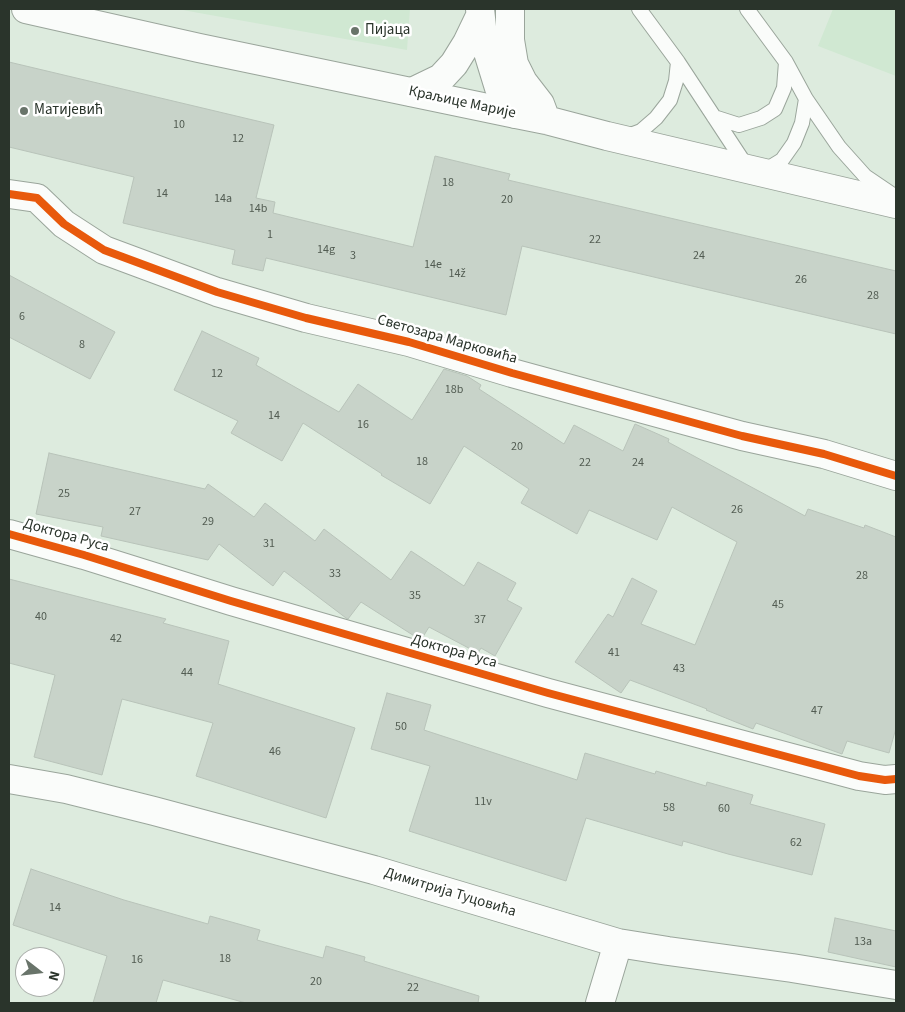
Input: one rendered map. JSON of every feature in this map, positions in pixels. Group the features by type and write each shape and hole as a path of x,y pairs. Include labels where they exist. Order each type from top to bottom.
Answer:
{"street":[{"name":"Краљице Марије","path":"26,9 199,48 546,120 896,204"},
{"path":"510,9 510,40 514,64 523,82 540,104 546,120"},
{"path":"412,92 441,78 454,64 467,43 480,13"},
{"path":"480,13 489,59 498,88 516,114"},
{"name":"Светозара Марковића","path":"9,194 37,198 64,224 104,250 217,292 306,318 409,342 512,373 742,436 824,454 896,476"},
{"name":"Доктора Руса","path":"9,534 84,555 240,604 548,693 859,776 886,780 896,779"},
{"name":"Димитрија Туцовића","path":"9,779 66,789 374,870 618,942 896,985"},
{"path":"600,1003 618,942"}],"lane":[{"path":"639,9 678,62 714,117 755,171 782,160 794,143 802,123 806,99"},
{"path":"747,9 786,62 806,99 847,158 865,176 896,197"},
{"path":"620,139 641,131 656,118 670,100 676,81 678,62"},
{"path":"714,117 739,125 761,118 775,109 784,88 786,62"}],"shaded area":[{"name":"Пијаца","path":"178,9 410,9 407,50 199,13"},
{"path":"833,9 896,9 896,76 818,46"}],"building":[{"path":"9,62 274,125 256,198 275,202 273,213 413,247 435,156 510,174 508,180 896,271 896,334 522,246 506,315 266,258 263,271 232,264 235,250 123,223 134,177 9,147"},
{"path":"9,275 115,332 90,379 9,337"},
{"path":"202,331 259,358 256,365 339,412 358,384 412,420 444,369 467,376 481,385 479,389 564,444 574,425 623,451 635,424 669,439 668,442 805,516 808,509 864,528 865,525 896,537 896,728 889,753 847,741 842,754 756,723 753,729 707,709 630,680 621,693 575,662 608,614 613,617 632,578 657,591 641,624 695,645 737,542 672,507 657,540 589,510 577,534 521,503 529,489 464,446 430,504 381,475 303,423 282,461 231,433 238,421 174,390"},
{"path":"49,453 205,489 208,484 254,517 265,503 315,541 324,529 391,580 411,551 464,586 478,562 516,583 507,600 522,608 495,656 481,648 478,653 429,627 421,640 361,602 348,619 284,571 273,586 219,544 208,560 101,536 103,527 36,514"},
{"path":"9,579 166,619 163,623 229,641 218,684 355,728 326,818 196,776 213,723 122,699 102,775 34,757 55,675 9,663"},
{"path":"387,693 431,705 424,730 577,780 585,753 655,774 656,771 706,786 707,782 753,795 750,804 825,824 812,875 683,841 682,846 586,818 566,881 409,831 430,766 371,749"},
{"path":"31,869 124,900 208,924 210,916 260,930 257,940 323,958 326,946 365,957 364,961 479,996 478,1003 246,1003 163,980 156,1003 93,1003 107,956 13,925"},
{"path":"835,918 896,931 896,967 828,952"}],"cycle path":[{"path":"9,194 37,198 64,224 104,250 217,292 306,318 409,342 512,373 742,436 824,454 896,476"},
{"path":"9,534 548,693 859,776 885,780 896,779"}],"place":[{"name":"Пијаца","path":"355,31"},
{"name":"Матијевић","path":"24,111"}]}
